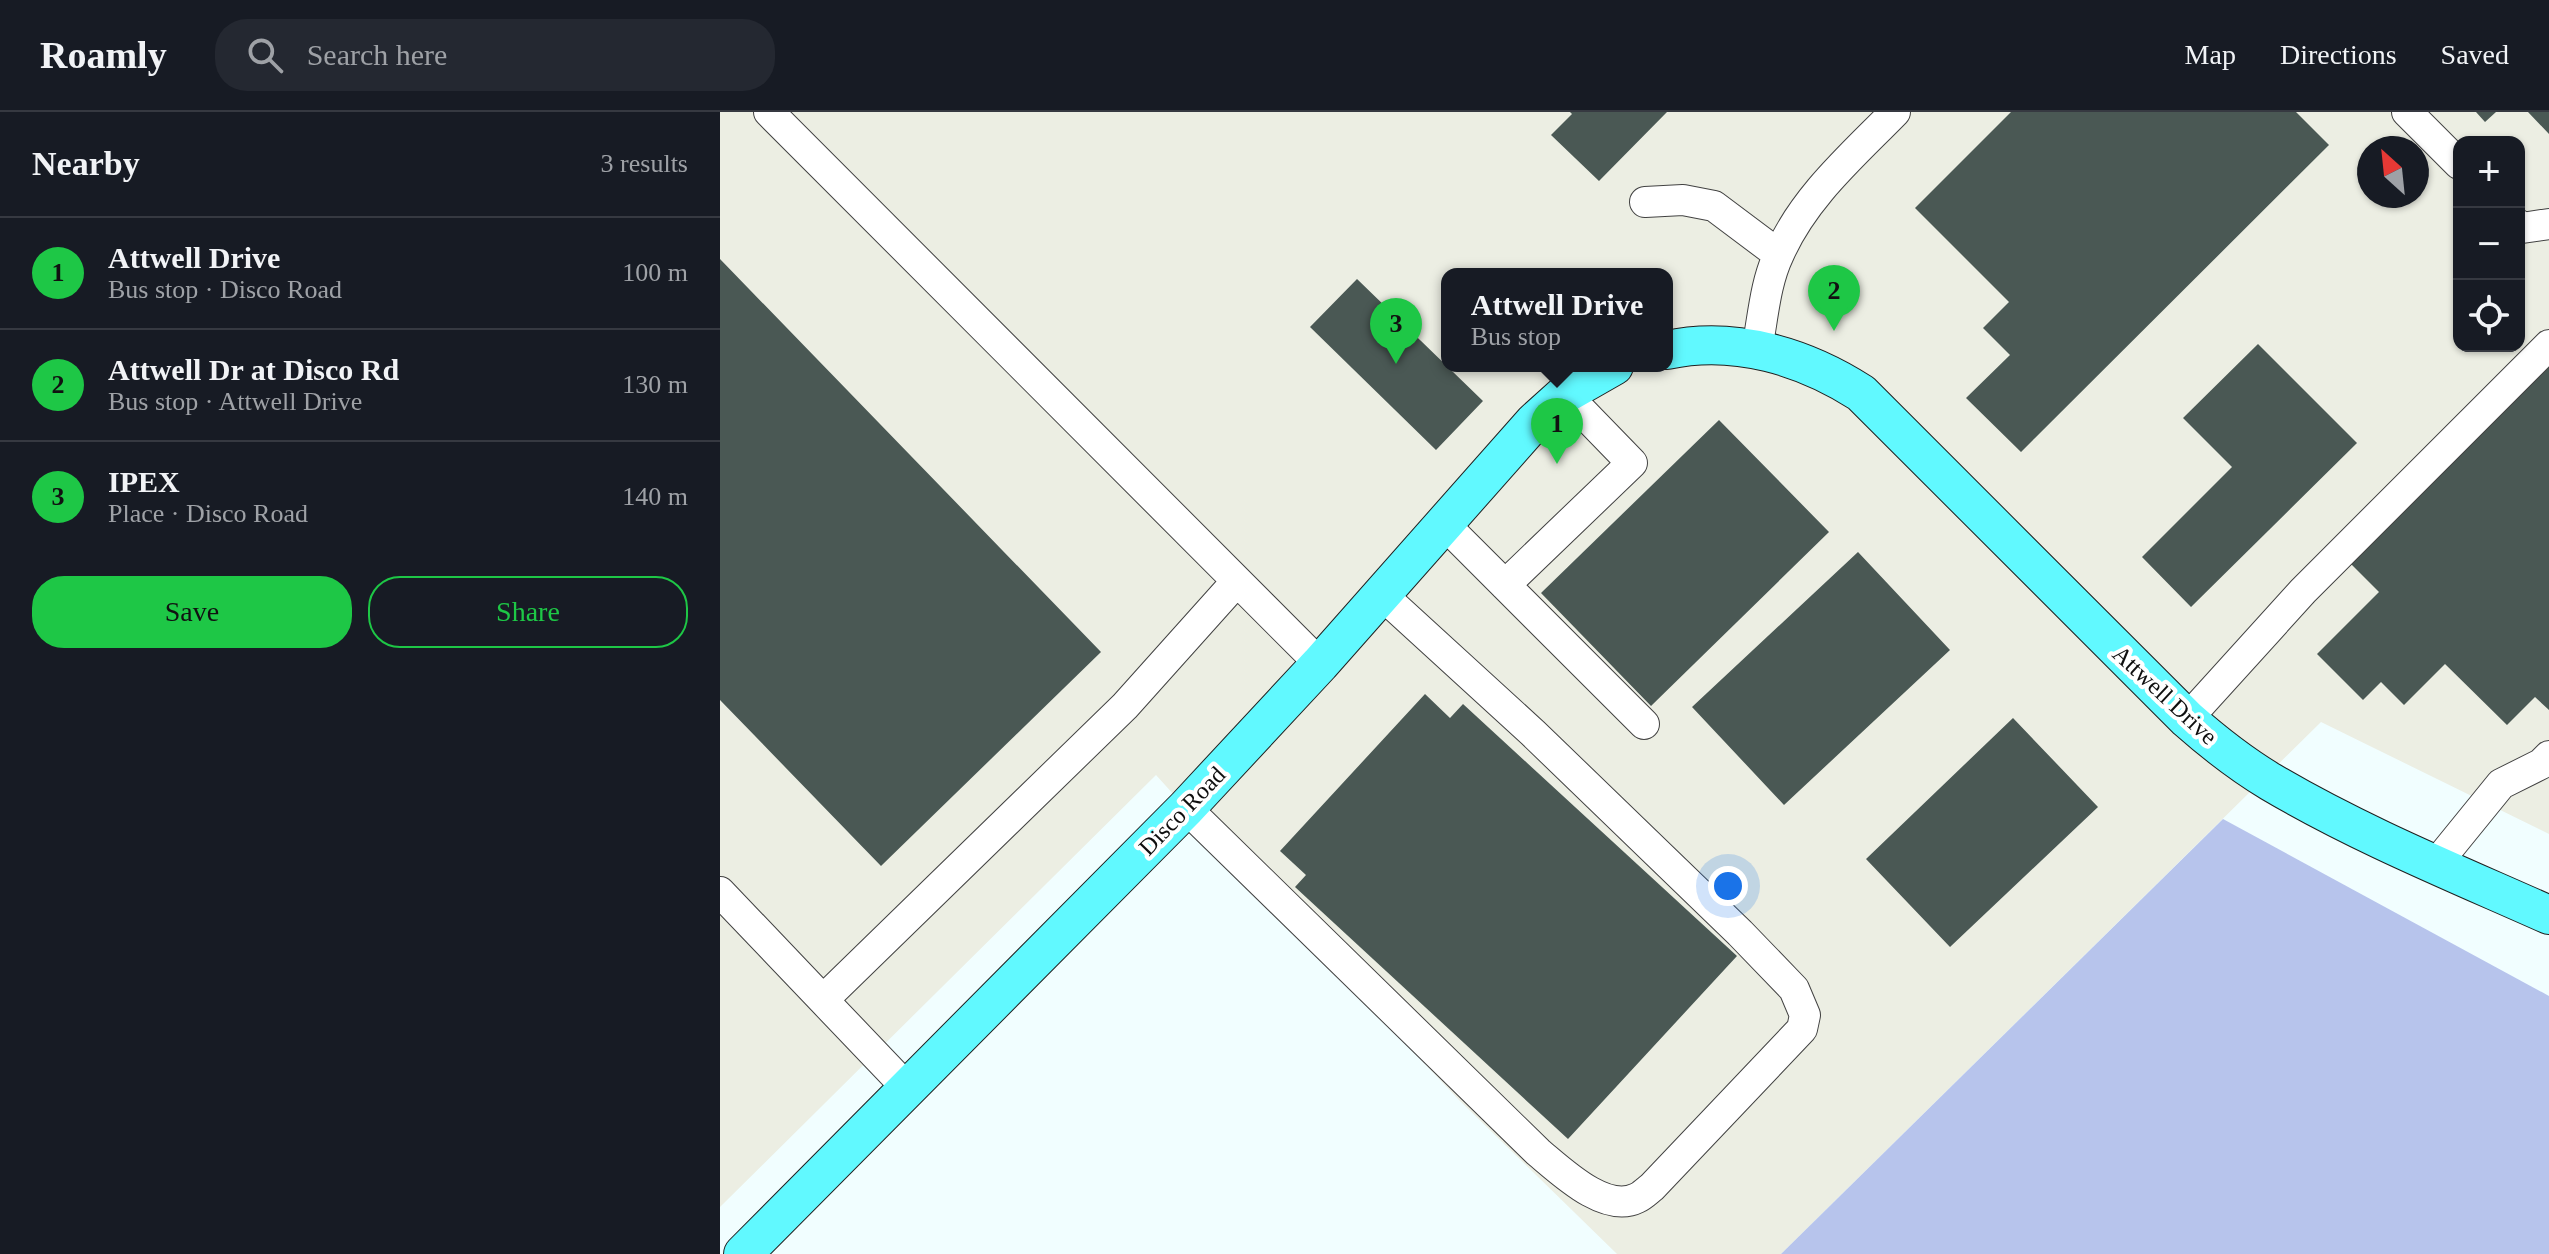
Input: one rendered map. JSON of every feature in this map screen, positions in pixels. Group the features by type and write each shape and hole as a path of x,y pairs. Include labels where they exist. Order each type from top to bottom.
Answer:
{"main road":[{"path":"1673,350 1757,349"},
{"name":"Attwell Drive","path":"1757,349 1792,358 1839,379 1861,393 2187,719 2219,746 2268,781 2350,826 2549,915"},
{"name":"Disco Road","path":"743,1254 1186,808 1320,664 1534,422 1565,394 1604,372"}],"street":[{"path":"769,112 1320,664"},
{"path":"1757,349 1770,279 1778,254 1819,191 1895,112"},
{"path":"2407,112 2453,158"},
{"path":"1645,202 1683,200 1714,206 1778,254"},
{"path":"2525,228 2549,224"},
{"path":"2187,719 2303,591 2549,345"},
{"path":"1505,585 1632,463 1565,394"},
{"path":"1443,523 1644,724"},
{"path":"823,1000 1125,706 1237,581"},
{"path":"1186,808 1538,1152 1592,1193 1615,1201 1635,1199 1652,1187 1802,1029 1805,1015 1801,1002 1784,978 1533,733 1381,594"},
{"path":"2436,864 2501,784 2541,764 2549,756"},
{"path":"720,892 908,1089"}],"shaded area":[{"path":"720,112 2549,112 2549,834 2321,722 1781,1254 1617,1254 1459,1100 1156,775 720,1207"},
{"path":"2223,819 2549,996 2549,1254 1781,1254"}],"building":[{"path":"1570,112 1667,112 1599,181 1551,135 1572,114"},
{"path":"2011,112 2296,112 2329,145 2021,452 1966,398 2010,355 1983,328 2009,302 1915,208"},
{"path":"2476,112 2496,112 2485,122"},
{"path":"2528,112 2549,112 2549,134"},
{"path":"720,259 1101,652 881,866 720,700"},
{"path":"1357,279 1441,360 1441,372 1453,372 1483,401 1436,450 1310,327"},
{"path":"2258,344 2357,443 2191,607 2142,557 2232,467 2183,418"},
{"path":"2549,355 2549,710 2535,697 2507,725 2445,664 2404,705 2381,682 2363,700 2317,654 2379,592 2347,560"},
{"path":"1719,420 1829,532 1651,706 1541,593"},
{"path":"1858,552 1950,650 1784,805 1692,707"},
{"path":"1425,694 1450,718 1463,704 1737,956 1568,1139 1295,887 1306,875 1280,851"},
{"path":"2013,718 2098,807 1950,947 1866,859"}],"place":[{"name":"Attwell Dr at Disco Rd","path":"1834,331"},
{"name":"IPEX","path":"1396,364"},
{"name":"Attwell Drive","path":"1557,464"}]}
